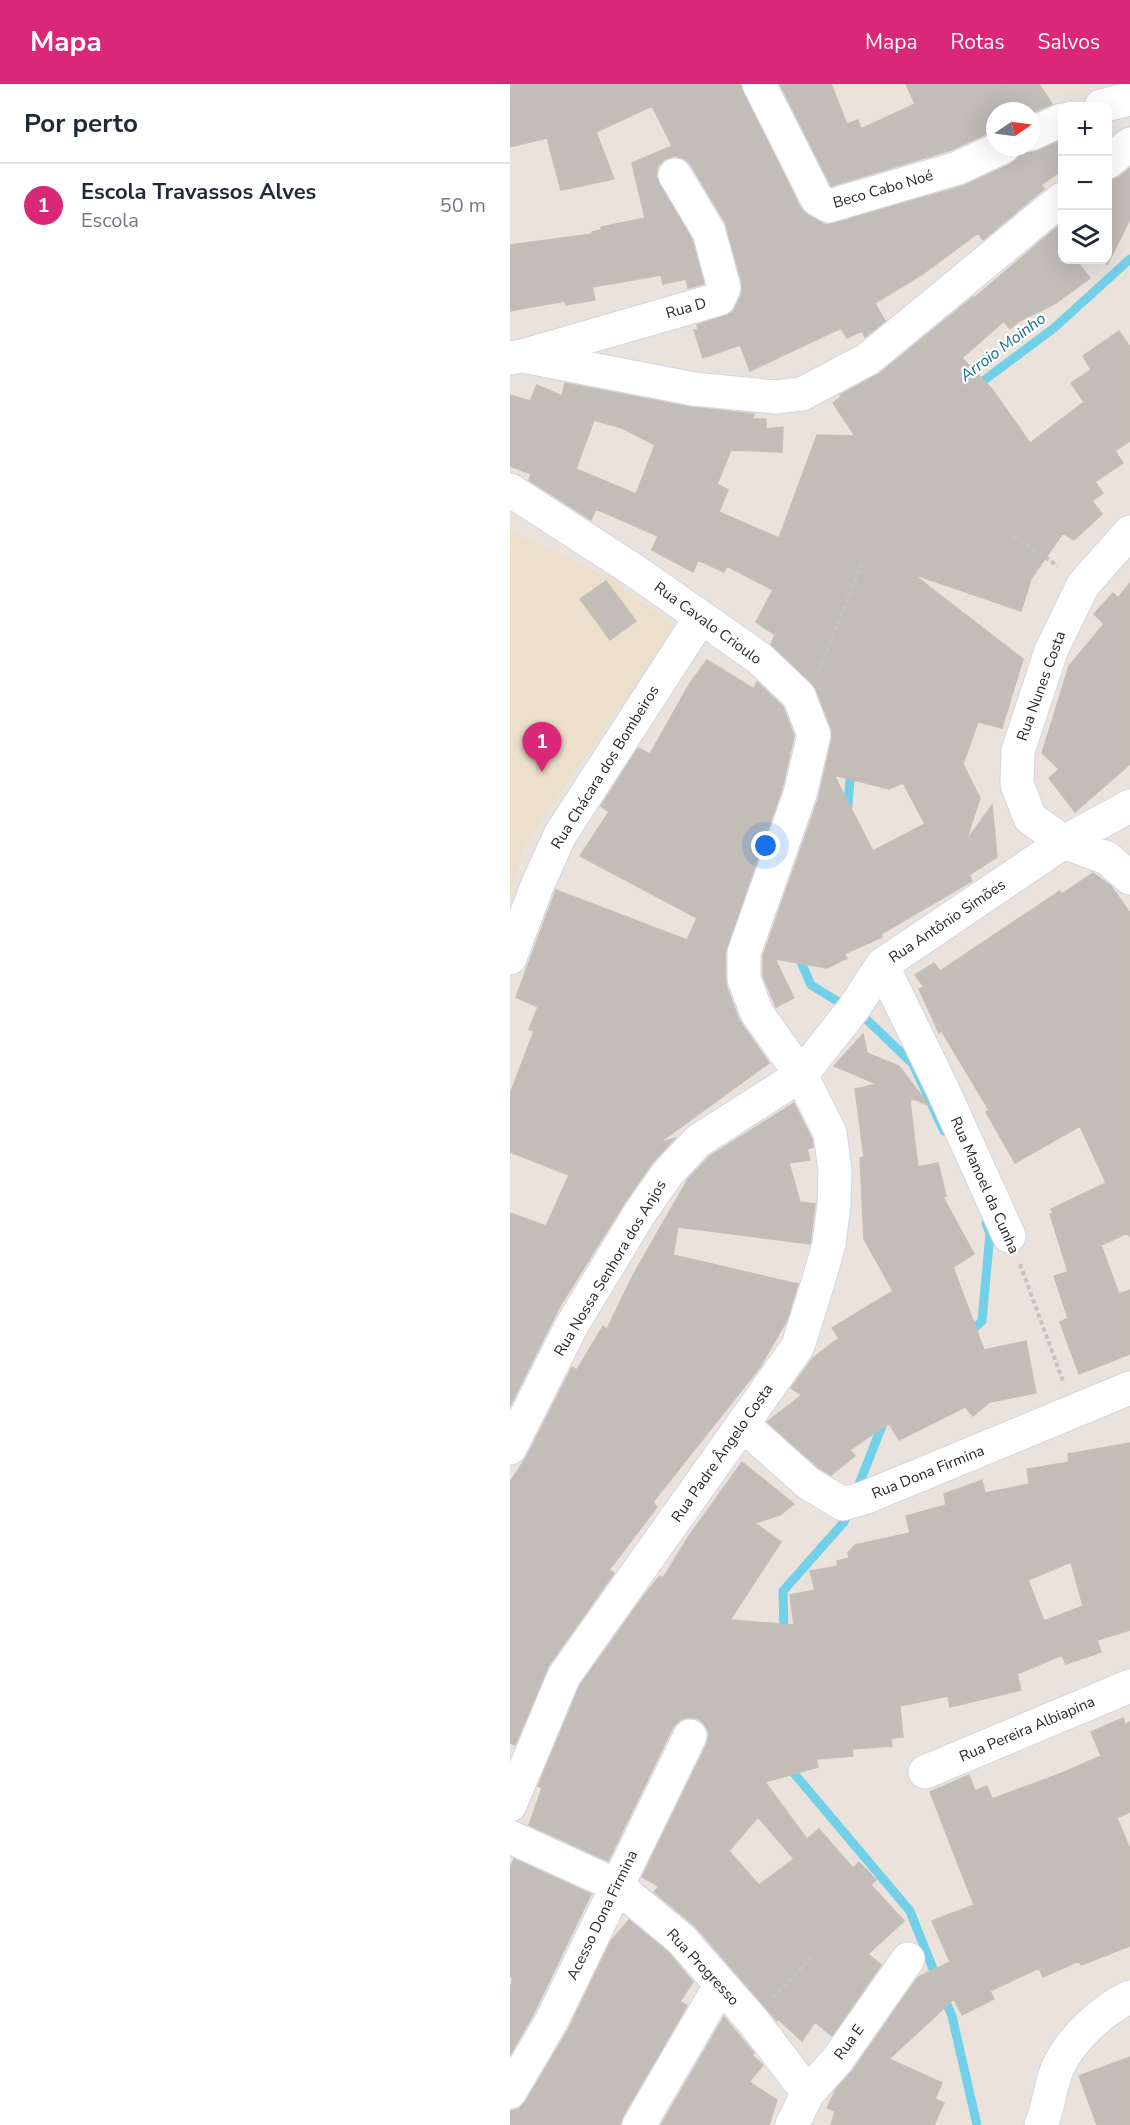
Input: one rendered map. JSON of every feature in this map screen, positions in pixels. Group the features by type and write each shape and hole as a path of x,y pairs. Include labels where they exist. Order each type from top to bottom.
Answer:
{"street":[{"name":"Beco Cabo Noé","path":"759,84 817,199 829,206 958,168 986,155"},
{"path":"1112,103 1130,99"},
{"path":"1040,130 1058,122"},
{"path":"1112,158 1130,144"},
{"name":"Rua D","path":"517,357 719,298 724,288 709,232 675,175"},
{"path":"517,357 694,389 775,397 802,394 868,359 1058,202"},
{"name":"Rua Cavalo Crioulo","path":"510,490 701,616 764,645 799,696 814,735 800,794 744,953 744,979 757,1013 801,1076"},
{"name":"Rua Nunes Costa","path":"1130,532 1084,584 1051,651 1018,751 1017,784 1030,818 1064,842 1107,858 1130,878"},
{"name":"Rua Chácara dos Bombeiros","path":"510,958 537,886 560,835 701,616"},
{"name":"Rua Antônio Simões","path":"801,1076 854,1008 882,965 1064,842 1130,806"},
{"name":"Rua Manoel da Cunha","path":"882,965 942,1088 1009,1236"},
{"name":"Rua Padre Ângelo Costa","path":"510,1805 564,1676 798,1346 829,1244 835,1170 830,1133 801,1076"},
{"name":"Rua Nossa Senhora dos Anjos","path":"510,1448 572,1325 667,1174 698,1141 801,1076"},
{"name":"Rua Dona Firmina","path":"743,1425 808,1484 854,1501 1130,1388"},
{"name":"Rua Pereira Albiapina","path":"925,1772 1130,1686"},
{"name":"Acesso Dona Firmina","path":"510,2092 551,2022 616,1884 690,1736"},
{"name":"Rua Progresso","path":"510,1837 616,1884 681,1939 720,1986 753,2020 808,2093"},
{"name":"Rua E","path":"792,2125 808,2093 838,2059 908,1959"},
{"path":"639,2125 720,1986"},
{"path":"1041,2125 1058,2068 1077,2039 1117,2003 1130,1997"}],"path":[{"path":"1014,536 1084,584"},
{"path":"818,672 842,618 864,559"},
{"name":"Rua Manoel da Cunha","path":"1009,1236 1075,1411"},
{"path":"753,2020 811,1957"}],"shaded area":[{"path":"510,531 609,578 684,633 623,703 526,841 510,893"}],"building":[{"path":"510,84 740,84 800,207 808,215 826,225 963,186 1011,164 1019,156 1040,156 1040,150 1058,142 1058,173 1041,185 1044,189 983,240 978,233 923,274 875,303 885,321 865,337 862,331 847,338 841,328 750,371 740,345 703,358 694,330 698,330 697,325 732,313 741,296 742,283 725,222 691,165 685,159 675,156 665,159 658,166 656,176 692,239 704,284 688,288 686,279 663,284 661,275 592,287 595,300 566,305 565,301 510,311 510,245 592,234 592,232 601,230 601,227 645,218 632,163 672,146 652,106 596,132 614,179 561,190 547,138 510,147"},
{"path":"780,84 831,84 847,124 858,120 861,129 915,104 906,84 1039,84 1052,104 1040,109 1040,102 986,102 986,134 951,150 831,186"},
{"path":"1130,168 1130,219 1112,255 1112,179 1119,177"},
{"path":"1058,226 1058,264 1079,264 1090,278 1056,303 1018,322 1010,329 1004,321 962,358 992,389 1030,443 1084,402 1071,383 1091,370 1083,356 1119,331 1130,347 1130,441 1115,451 1123,463 1095,482 1103,493 1092,501 1102,514 1074,540 1063,533 1031,579 1021,611 913,574 1023,659 1002,728 978,722 963,764 980,798 966,841 992,805 997,857 969,875 972,881 881,934 882,937 844,954 847,958 827,968 775,959 794,998 776,1007 763,976 763,956 818,800 832,739 831,728 816,689 771,644 775,635 756,622 773,590 727,566 724,572 698,560 693,572 652,550 658,536 596,509 591,520 529,480 531,474 510,466 510,395 530,401 537,385 562,396 565,383 690,407 754,414 753,419 766,419 766,429 783,427 782,452 731,450 717,484 728,490 719,512 779,538 817,435 855,436 833,403 841,397 840,395 880,373","holes":["594,420 622,428 655,445 636,494 576,469","834,775 889,789 903,783 925,824 873,851"]},
{"path":"606,581 636,621 610,640 580,599"},
{"path":"1130,583 1130,764 1075,812 1049,778 1059,769 1042,753 1069,666 1104,624 1094,614 1113,593 1118,598"},
{"path":"707,660 754,689 757,682 783,707 794,736 782,789 725,953 726,985 739,1020 769,1063 659,1143 675,1138 652,1163 625,1202 560,1306 510,1406 510,1213 546,1226 569,1175 510,1152 510,1094 534,1031 529,1029 538,1007 516,997 556,890 687,940 697,918 580,856 609,812 601,806 638,748 650,754 690,683"},
{"path":"1093,873 1111,886 1130,913 1130,1237 1128,1233 1101,1245 1119,1294 1130,1290 1130,1354 1079,1374 1060,1322 1068,1318 1054,1276 1068,1272 1050,1214 1053,1213 1051,1209 1106,1183 1080,1126 1015,1163 986,1112 989,1110 941,1030 939,1033 919,989 924,987 915,975 934,963 940,971 1060,891 1062,894"},
{"path":"863,1034 867,1053 899,1066 930,1106 913,1099 910,1101 918,1167 938,1163 946,1196 943,1197 974,1254 953,1267 984,1350 1026,1341 1036,1393 990,1402 973,1416 965,1407 899,1440 889,1423 850,1450 855,1456 831,1475 819,1468 767,1422 802,1395 791,1388 813,1358 839,1338 832,1328 893,1291 864,1239 860,1158 864,1157 855,1089 877,1084 834,1066"},
{"path":"794,1103 812,1139 813,1147 807,1149 810,1160 789,1163 800,1202 815,1204 810,1244 678,1227 673,1255 798,1284 787,1320 760,1367 653,1502 657,1507 609,1570 614,1573 549,1665 515,1745 510,1743 510,1482 527,1456 572,1367 577,1370 603,1326 607,1329 632,1277 688,1179 710,1156"},
{"path":"1130,1443 1130,1630 1097,1640 1101,1652 1066,1664 1062,1655 1017,1674 1021,1690 950,1707 948,1696 900,1706 903,1737 891,1738 892,1746 852,1749 853,1756 816,1759 818,1767 765,1782 807,1839 819,1829 853,1868 859,1862 876,1880 871,1885 904,1921 868,1954 881,1965 832,2036 815,2022 802,2041 778,2019 777,2021 695,1926 654,1892 659,1886 642,1877 707,1744 709,1734 706,1726 699,1719 688,1717 680,1720 673,1727 608,1861 529,1825 542,1788 538,1786 580,1685 646,1593 660,1576 663,1578 689,1536 742,1462 794,1504 780,1515 755,1523 781,1542 730,1620 794,1625 790,1595 815,1590 810,1571 838,1566 837,1561 849,1558 848,1553 855,1545 910,1533 906,1516 946,1505 944,1494 982,1480 985,1493 1029,1484 1027,1469 1069,1462 1068,1454","holes":["1071,1562 1083,1606 1044,1621 1028,1580","758,1817 794,1859 759,1885 729,1851"]},
{"path":"1123,1718 1125,1724 1130,1722 1130,1812 1117,1818 1130,1849 1130,1946 1081,1965 1079,1961 1043,1977 1039,1968 990,1991 994,1999 962,2015 954,1999 889,2059 942,2083 935,2099 944,2103 934,2125 831,2125 835,2111 827,2108 836,2089 853,2070 918,1977 950,1962 932,1921 974,1905 930,1792 969,1775 975,1791 987,1786 992,1799 1062,1773 1101,1756 1091,1732"},
{"path":"514,1859 591,1894 534,2013 510,2055 510,1989 513,1978 510,1977 510,1868"},
{"path":"629,1920 668,1952 693,1982 680,2001 687,2006 623,2116 620,2125 510,2125 510,2111 519,2109 526,2101 568,2030 611,1941"},
{"path":"724,2017 754,2053 752,2055 763,2065 749,2082 777,2100 769,2125 661,2125"},
{"path":"1130,2057 1130,2125 1097,2125 1079,2076"}],"waterway":[{"name":"Arroio Moinho","path":"975,387 1054,328 1130,259"},
{"path":"847,815 851,769"},
{"path":"797,953 811,985 865,1018 913,1064 944,1131"},
{"path":"968,1334 982,1321 990,1233 986,1223"},
{"path":"856,1492 885,1418"},
{"path":"784,1634 783,1591 844,1522 849,1510"},
{"path":"787,1765 910,1911 937,1979"},
{"path":"943,1995 952,2016 977,2125"}],"place":[{"name":"Escola Travassos Alves","path":"542,772"}]}
